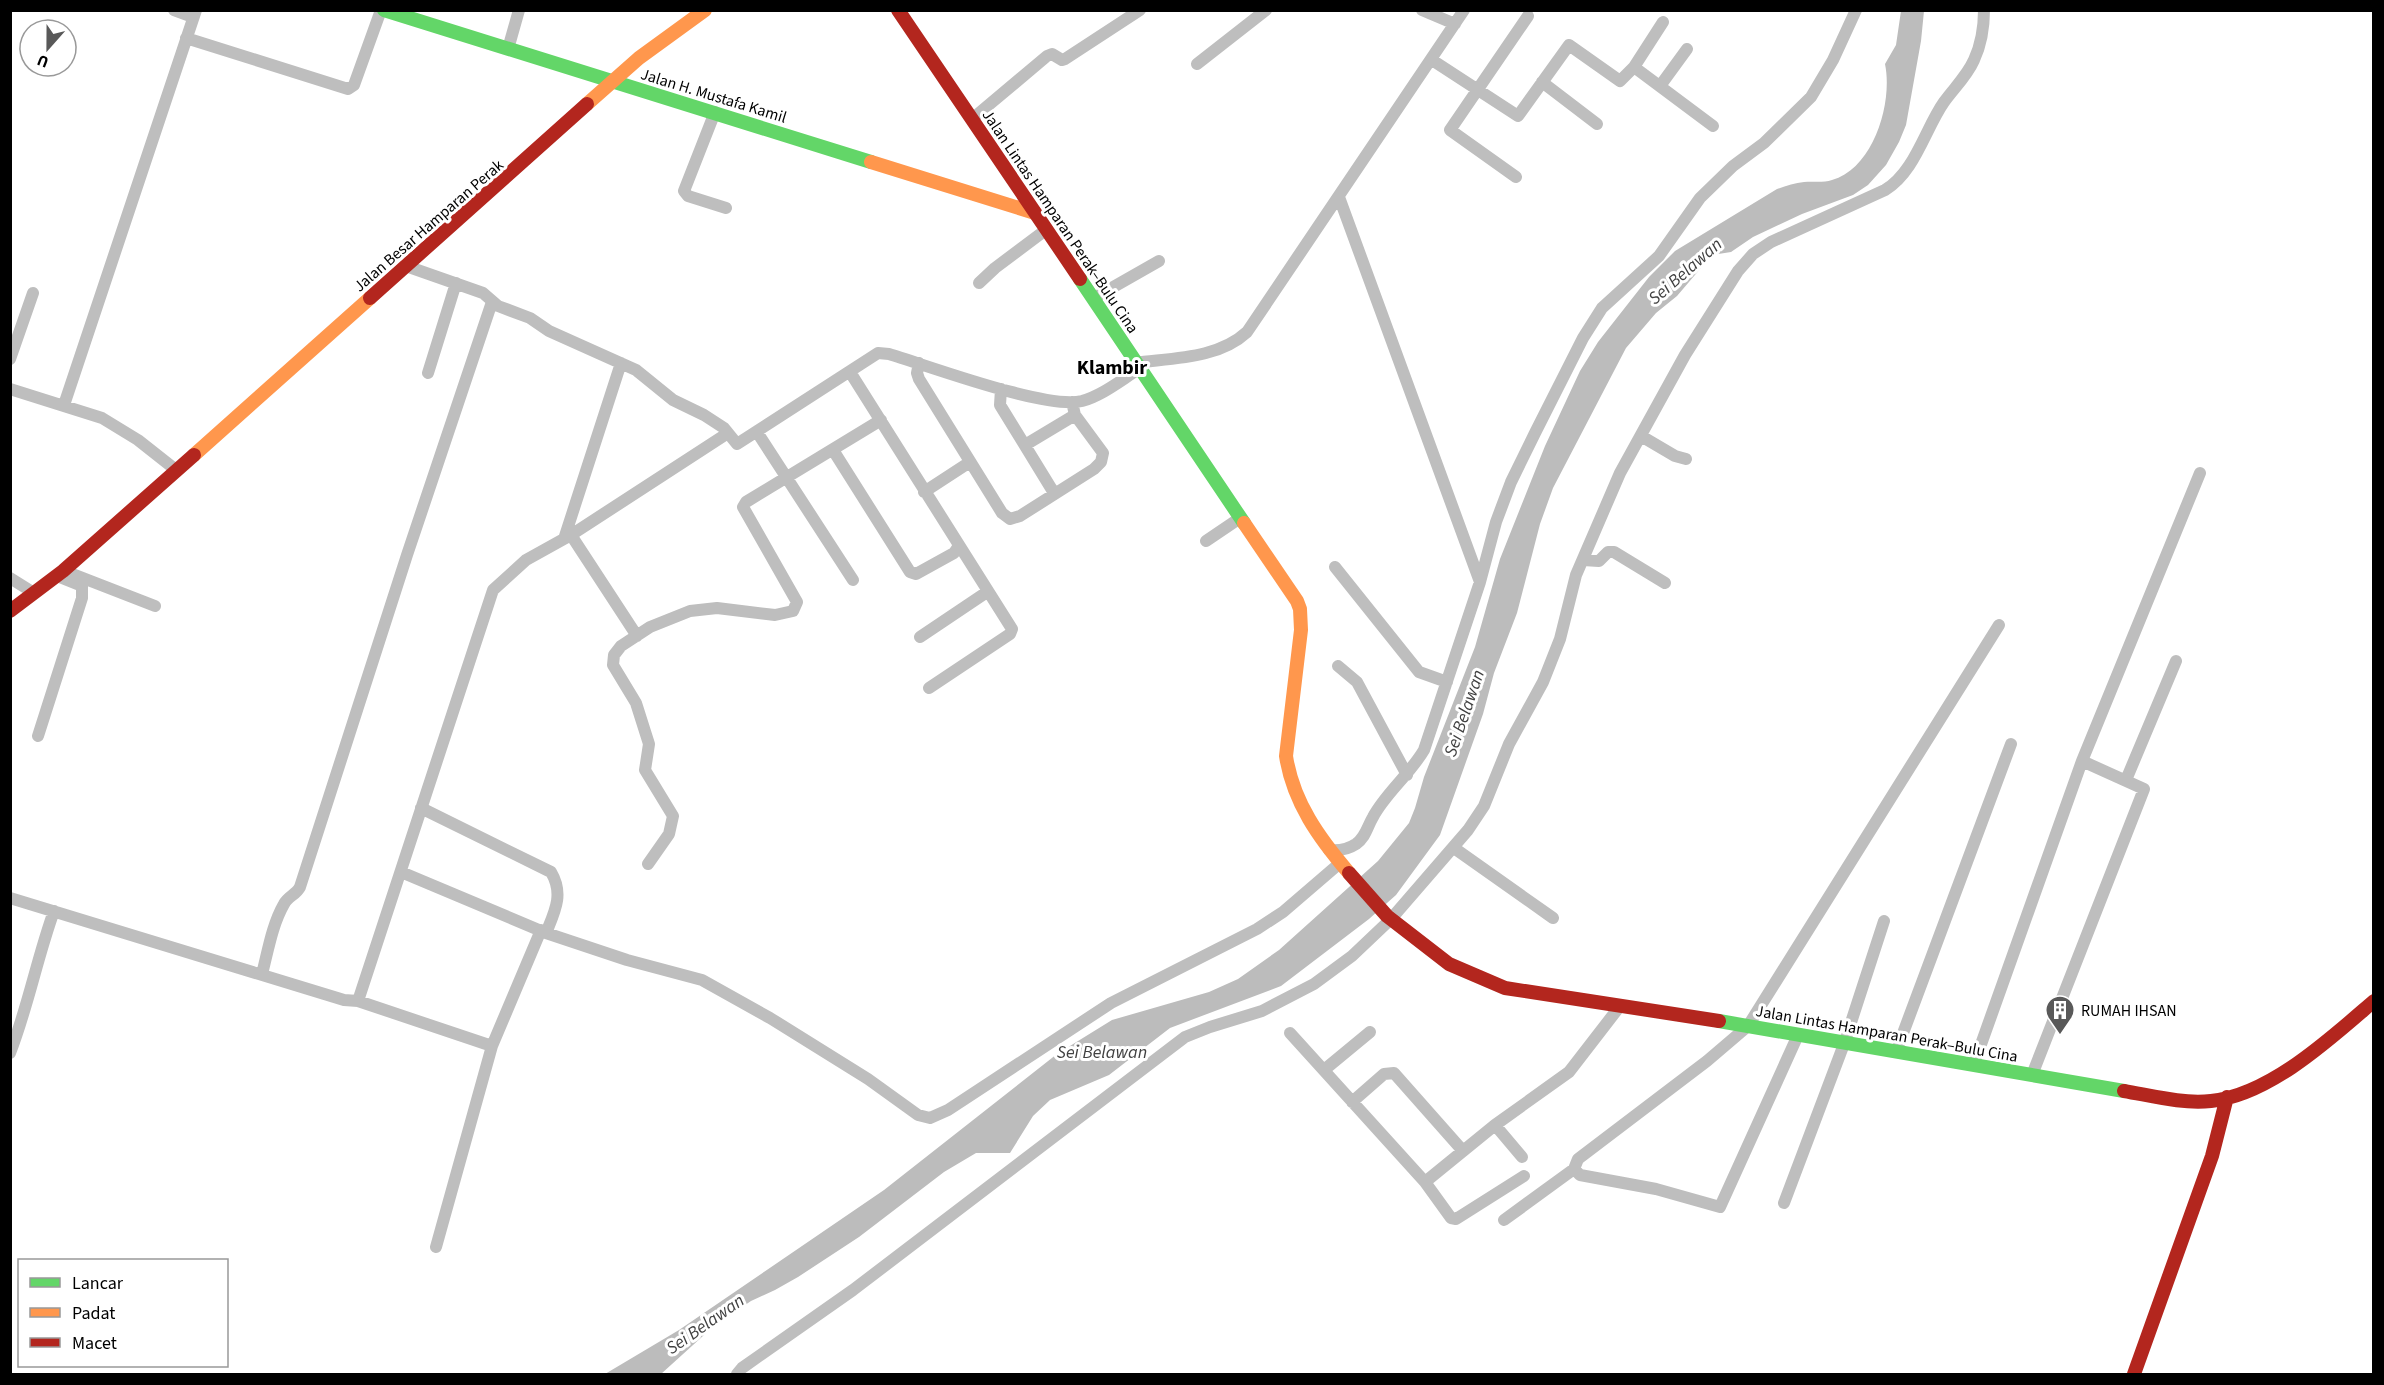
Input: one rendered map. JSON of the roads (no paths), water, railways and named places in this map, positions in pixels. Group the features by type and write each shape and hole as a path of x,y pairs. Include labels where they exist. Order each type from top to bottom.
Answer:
{"main road":[{"name":"Jalan H. Mustafa Kamil","path":"382,10 1035,213"},
{"name":"Jalan Besar Hamparan Perak","path":"10,611 60,573 552,138 639,58 705,10"},
{"name":"Jalan Lintas Hamparan Perak–Bulu Cina","path":"898,10 1297,601 1300,609 1301,630 1291,695 1286,763 1302,810 1342,866 1389,917 1449,964 1498,986 1748,1026 2178,1100 2205,1101 2227,1097 2263,1084 2300,1063 2373,1001"},
{"path":"2134,1374 2212,1156 2227,1097"}],"street":[{"path":"64,405 195,14 174,10"},
{"path":"186,38 348,89 354,85 382,10"},
{"path":"508,49 519,10"},
{"path":"972,118 1047,56 1052,54 1062,60 1065,59 1140,10"},
{"path":"1197,64 1266,10"},
{"path":"1422,10 1455,24"},
{"path":"1025,445 1137,366 1214,351 1239,340 1254,324 1464,10"},
{"path":"1329,850 1340,851 1364,837 1378,809 1407,775 1427,743 1480,582 1496,522 1511,482 1548,405 1602,308 1659,256 1694,206 1718,180 1764,143 1811,98 1833,60 1856,10"},
{"path":"737,1374 742,1368 853,1290 1185,1037 1262,1011 1314,984 1352,956 1454,848 1477,819 1484,806 1509,744 1543,682 1560,639 1576,575 1620,473 1685,355 1749,258 1771,242 1885,190 1902,174 1935,116 1974,61 1984,10"},
{"path":"1516,177 1451,131 1476,90 1528,16"},
{"path":"1432,60 1518,116 1568,45 1620,81 1634,67 1663,22"},
{"path":"1660,86 1687,49"},
{"path":"1634,67 1713,126"},
{"path":"1542,82 1597,124"},
{"path":"715,112 684,191 688,196 726,208"},
{"path":"1339,197 1480,582"},
{"path":"980,284 995,268 1047,229"},
{"path":"1094,298 1159,261"},
{"path":"406,266 483,293 492,302 530,318 549,332 642,373 669,397 704,415 728,433 737,444 878,353 890,354 919,363 1001,389 1060,402 1074,409 1103,453 1102,458 1095,468 1020,516 1010,519 1002,513 919,379 917,373 919,363"},
{"path":"428,373 456,284"},
{"path":"10,359 33,293"},
{"path":"262,974 278,915 285,900 297,893 300,887 492,302"},
{"path":"568,537 621,363"},
{"path":"850,372 1011,632 929,688"},
{"path":"10,389 102,418 138,440 176,470"},
{"path":"1001,389 1000,405 1054,494"},
{"path":"648,864 669,834 673,816 645,770 649,744 636,703 613,665 614,655 621,646 637,636 669,618 690,611 717,608 775,615 788,613 796,608 797,602 743,507 746,502 881,420"},
{"path":"757,432 853,580"},
{"path":"358,1001 493,590 525,560 568,537 728,433"},
{"path":"1641,436 1675,456 1686,459"},
{"path":"833,450 910,572 916,574 954,553 958,547"},
{"path":"924,492 970,462"},
{"path":"1974,1064 2082,762 2200,473"},
{"path":"1206,541 1240,518"},
{"path":"568,537 637,636"},
{"path":"1583,560 1599,561 1608,552 1614,552 1665,583"},
{"path":"1335,567 1419,672 1447,682"},
{"path":"60,573 155,606"},
{"path":"38,736 82,598 82,586 60,573"},
{"path":"10,578 34,593"},
{"path":"920,637 987,592"},
{"path":"1504,1220 1574,1169 1578,1159 1707,1061 1748,1026 1999,625"},
{"path":"2126,780 2176,661"},
{"path":"1338,666 1357,682 1407,775"},
{"path":"1896,1052 2011,744"},
{"path":"2032,1076 2144,789 2082,762"},
{"path":"421,808 551,872 559,896 492,1046 436,1247"},
{"path":"1454,848 1553,918"},
{"path":"401,872 543,932 614,956 702,980 838,1061 918,1115 930,1118 948,1110 1111,1003 1257,929 1283,912 1342,866"},
{"path":"10,898 344,1000 358,1001 492,1046"},
{"path":"10,1053 34,979 43,940 54,911"},
{"path":"1784,1203 1844,1044 1884,921"},
{"path":"1425,1182 1495,1125 1569,1072 1620,1006"},
{"path":"1324,1070 1370,1032"},
{"path":"1290,1033 1425,1182 1451,1218 1455,1220 1524,1176"},
{"path":"1574,1169 1580,1175 1656,1189 1720,1207 1798,1035"},
{"path":"1352,1102 1384,1074 1394,1073 1463,1151"},
{"path":"1495,1125 1522,1157"}],"water":[{"name":"Sei Belawan","path":"1901,11 1924,11 1906,125 1886,165 1868,185 1853,195 1802,214 1753,237 1731,252 1712,255 1677,296 1656,313 1626,348 1553,488 1540,524 1517,613 1494,673 1483,714 1440,835 1396,895 1369,919 1281,986 1170,1028 1109,1075 1050,1100 1033,1116 1010,1153 976,1153 944,1172 859,1237 798,1277 751,1301 714,1326 661,1374 605,1374 679,1330 884,1190 1057,1054 1112,1020 1209,992 1238,979 1279,950 1378,861 1409,823 1424,777 1475,647 1500,559 1545,446 1580,371 1598,342 1649,277 1675,251 1777,189 1801,182 1832,180 1847,173 1859,162 1877,132 1883,114 1887,79 1885,64 1896,45"}],"place":[{"name":"RUMAH IHSAN","path":"2060,1036"}],"district":[{"name":"Klambir","path":"1112,367"}]}
